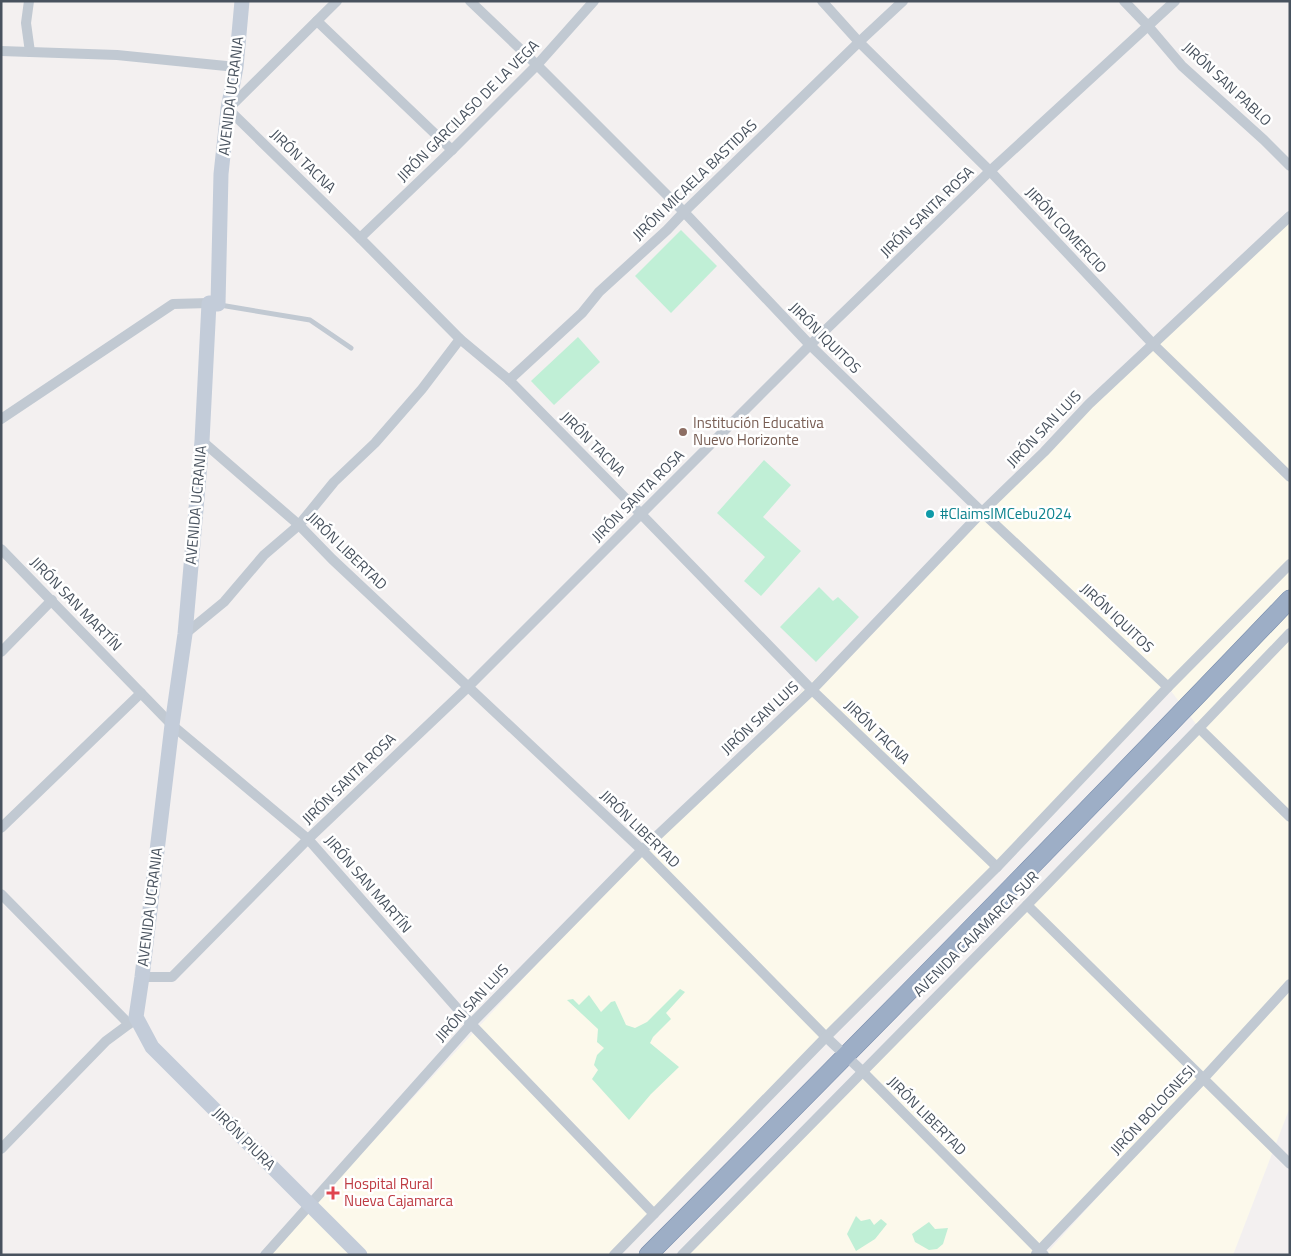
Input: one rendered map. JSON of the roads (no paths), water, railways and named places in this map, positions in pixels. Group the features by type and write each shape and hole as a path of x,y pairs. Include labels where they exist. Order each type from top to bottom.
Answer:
{"highway":[{"path":"648,1255 846,1056 1290,599"}],"main road":[{"name":"AVENIDA UCRANIA","path":"132,1020 142,977 172,725 185,634 213,304 221,174 228,109 236,67 242,1"},
{"name":"JIRÓN PIURA","path":"132,1020 152,1047 360,1255"}],"street":[{"path":"28,1 26,23 30,52"},
{"path":"228,109 337,1"},
{"name":"JIRÓN IQUITOS","path":"470,1 684,212 810,345 982,512 1168,687"},
{"name":"JIRÓN GARCILASO DE LA VEGA","path":"360,238 537,65 594,1"},
{"name":"JIRÓN COMERCIO","path":"822,1 859,42 990,171 1153,344 1290,477"},
{"name":"JIRÓN MICAELA BASTIDAS","path":"509,380 582,312 599,292 654,242 903,1"},
{"name":"JIRÓN SAN PABLO","path":"1124,1 1182,66 1290,166"},
{"name":"JIRÓN SANTA ROSA","path":"142,977 172,977 308,839 468,686 810,345 990,171 1175,1"},
{"path":"317,21 452,150"},
{"path":"1,51 117,55 236,67"},
{"name":"JIRÓN TACNA","path":"228,109 460,339 509,380 812,690 997,867"},
{"name":"JIRÓN SAN LUIS","path":"265,1255 471,1024 642,850 812,690 982,512 1044,452 1089,404 1290,216"},
{"path":"1,419 173,304 213,304"},
{"path":"185,634 224,602 264,556 299,525 334,482 375,443 422,389 460,339"},
{"name":"JIRÓN LIBERTAD","path":"202,441 299,525 332,559 642,850 1040,1253"},
{"name":"JIRÓN SAN MARTÍN","path":"1,549 172,725 308,839 471,1024 654,1214"},
{"path":"614,1255 826,1037 997,867 1168,687 1290,564"},
{"path":"1,652 52,600"},
{"name":"AVENIDA CAJAMARCA SUR","path":"687,1253 1290,633"},
{"path":"1,828 141,693"},
{"path":"1199,728 1290,816"},
{"name":"JIRÓN PIURA","path":"1,894 132,1020"},
{"path":"1027,905 1290,1164"},
{"name":"JIRÓN BOLOGNESI","path":"1040,1253 1290,984"},
{"path":"1,1149 106,1041 132,1020"}],"lane":[{"path":"213,304 310,320 351,348"}],"place":[{"name":"Institución Educativa Nuevo Horizonte","path":"683,432"},
{"name":"#ClaimsIMCebu2024","path":"930,514"},
{"name":"Hospital Rural Nueva Cajamarca","path":"333,1193"}]}
